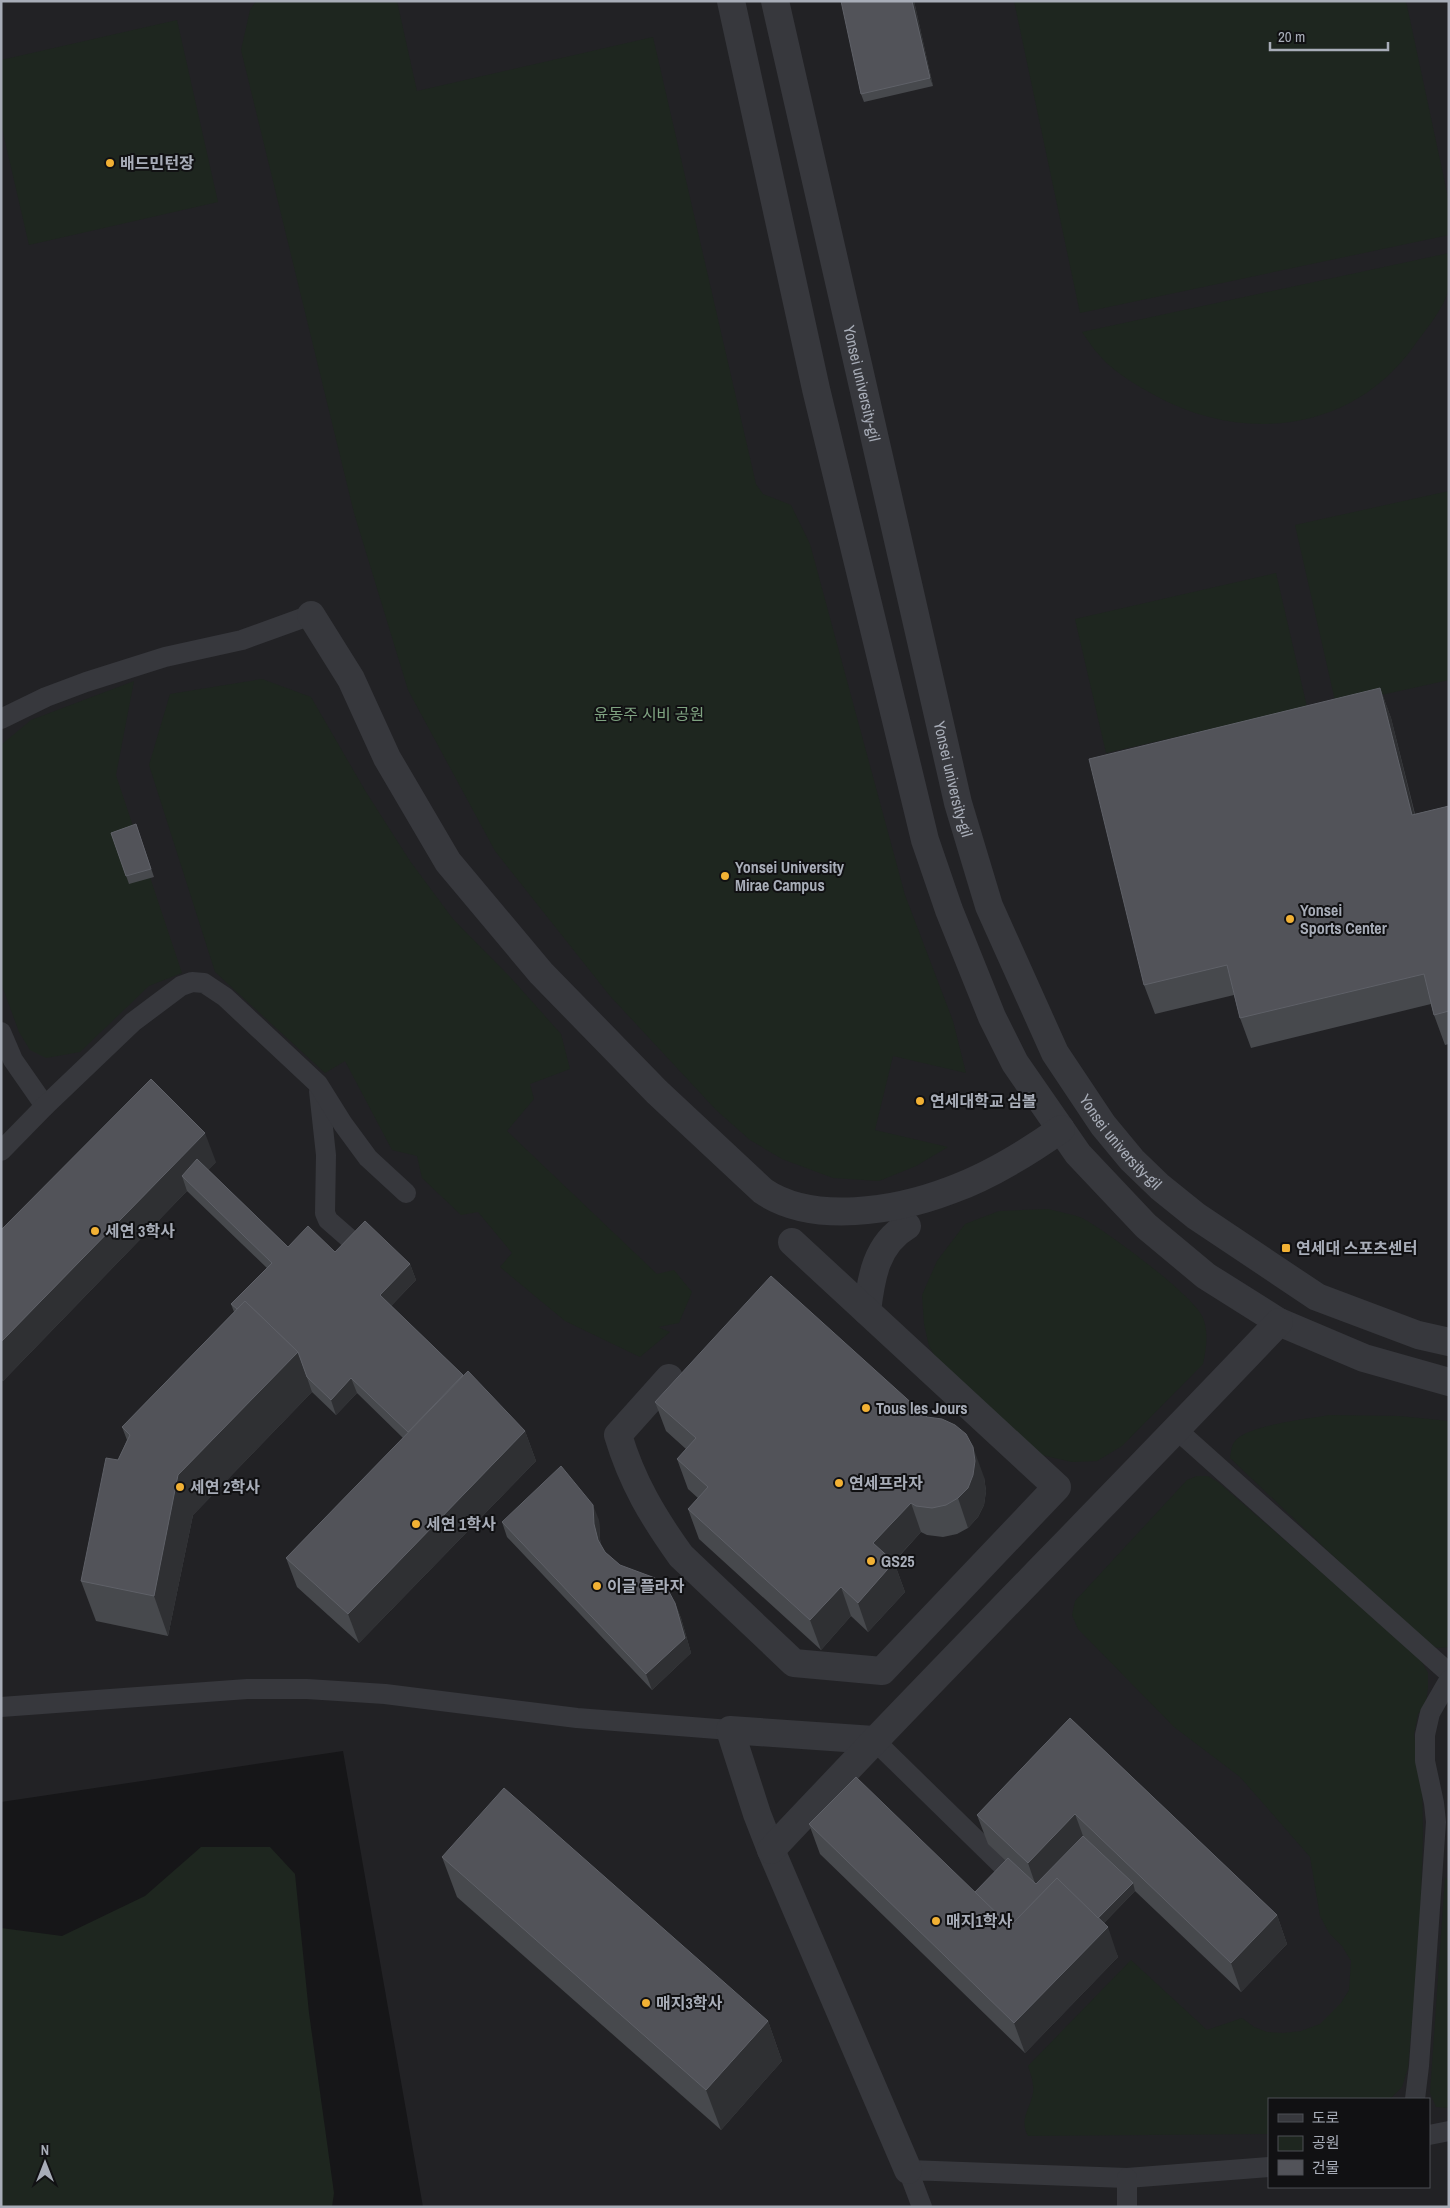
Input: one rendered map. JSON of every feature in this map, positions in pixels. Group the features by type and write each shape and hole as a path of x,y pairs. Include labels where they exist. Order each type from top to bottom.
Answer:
{"street":[{"path":"731,1 816,388 925,840 949,910 992,1017 1015,1063 1078,1154 1146,1226 1206,1276 1279,1322 1364,1358 1449,1382"},
{"name":"Yonsei university-gil","path":"776,1 958,803 989,906 1054,1053 1103,1125 1132,1160 1160,1188 1196,1216 1318,1297 1418,1335 1449,1342"},
{"path":"311,615 351,679 387,758 448,862 541,973 657,1092 762,1191 800,1208 814,1211 849,1211 908,1203 951,1190 989,1172 1040,1144 1061,1129"},
{"path":"867,1311 877,1262 888,1241 907,1226"},
{"path":"669,1378 618,1435 628,1467 654,1519 681,1556 794,1663 882,1671 1057,1487 792,1242"},
{"path":"771,1850 1014,1595 1178,1430 1279,1322"},
{"path":"874,1740 730,1730 757,1814 771,1850 908,2170"}],"lane":[{"path":"1,719 46,697 86,682 165,657 242,640 311,615"},
{"path":"1,1151 133,1022 181,986 192,982 204,983 225,997 318,1084 343,1124 368,1158 406,1193"},
{"path":"1,1032 13,1060 45,1106"},
{"path":"318,1084 326,1155 325,1213 328,1220 360,1248"},
{"path":"1178,1430 1449,1673"},
{"path":"1415,2098 1435,1841 1434,1803 1425,1760 1425,1735 1430,1713 1449,1680"},
{"path":"1,1707 246,1689 307,1689 385,1694 577,1718 730,1730"},
{"path":"874,1740 1007,1870"},
{"path":"1430,2135 1449,2131"},
{"path":"922,2207 908,2170 1127,2178 1268,2167"},
{"path":"1127,2178 1127,2207"}],"shaded area":[{"name":"Yonsei University Mirae Campus","path":"1,1 1449,1 1449,2207 423,2207 343,1751 1,1802"}],"green space":[{"name":"윤동주 시비 공원","path":"256,1 397,1 417,91 653,37 756,484 763,494 791,505 810,544 905,895 953,1021 966,1073 893,1056 875,1130 948,1147 916,1166 879,1181 833,1178 782,1159 750,1140 716,1110 610,996 495,851 408,690 354,513 241,50 250,10"},
{"path":"1014,1 1406,1 1449,202 1449,235 1080,313"},
{"name":"배드민턴장","path":"177,20 218,202 29,245 1,124 1,60"},
{"path":"1449,253 1449,288 1447,296 1414,346 1389,375 1360,397 1329,412 1295,421 1260,424 1225,421 1190,411 1156,396 1119,373 1097,353 1082,332"},
{"path":"1449,491 1449,680 1336,705 1295,525"},
{"path":"1276,573 1307,707 1106,753 1075,619"},
{"path":"262,679 311,697 366,792 410,861 453,919 511,978 561,1034 570,1069 530,1084 534,1099 507,1131 657,1274 674,1270 692,1292 679,1323 658,1327 670,1332 640,1357 565,1321 500,1267 512,1253 478,1212 461,1215 422,1178 417,1156 392,1150 345,1061 325,1073 215,972 149,765 170,694"},
{"path":"134,681 116,775 182,973 149,986 80,1052 46,1058 30,1050 19,1032 1,983 1,745 31,720"},
{"path":"1048,1209 1082,1218 1128,1249 1184,1295 1196,1308 1205,1324 1206,1341 1203,1364 1122,1446 1097,1461 1072,1462 1037,1454 936,1358 929,1346 924,1324 922,1295 937,1261 965,1224 999,1211"},
{"path":"1329,1415 1399,1416 1449,1421 1449,1647 1428,1646 1230,1458 1234,1442 1253,1430 1280,1423"},
{"path":"1197,1476 1208,1476 1218,1482 1420,1658 1428,1673 1426,1705 1418,1714 1414,1735 1422,1777 1423,1833 1420,1930 1408,2068 1402,2087 1391,2098 1268,2098 1268,2134 1028,2136 1025,2119 1032,2099 1033,2089 1028,2066 1131,1960 1207,2030 1242,2018 1254,2027 1267,2032 1301,2031 1320,2024 1341,2003 1349,1990 1351,1961 1342,1946 1329,1933 1320,1916 1310,1857 1240,1777 1174,1727 1078,1629 1072,1615 1075,1601 1187,1480"},
{"path":"201,1847 270,1847 295,1874 309,2013 334,2193 332,2207 1,2207 1,1928 62,1936 145,1896"},
{"path":"1445,1877 1449,1881 1449,2108 1436,2107 1430,2093"}],"building":[{"path":"841,1 912,1 930,78 861,94"},
{"name":"Yonsei Sports Center","path":"1380,688 1412,815 1449,806 1449,1011 1434,1015 1424,974 1240,1018 1227,965 1144,985 1089,759"},
{"path":"136,824 151,869 126,876 111,833"},
{"name":"세연 3학사","path":"151,1079 205,1133 1,1342 1,1230"},
{"path":"197,1159 288,1247 308,1226 335,1252 365,1221 410,1264 380,1295 463,1375 408,1432 351,1378 331,1400 307,1377 298,1352 245,1301 237,1309 231,1304 272,1263 182,1176"},
{"name":"연세프라자","path":"771,1276 927,1417 942,1419 955,1425 966,1434 973,1447 975,1461 973,1475 968,1488 958,1498 946,1505 932,1508 916,1506 911,1503 873,1543 894,1562 858,1603 841,1587 810,1620 688,1509 708,1487 677,1459 696,1438 655,1402"},
{"path":"245,1301 298,1352 178,1475 154,1596 81,1581 106,1458 118,1460 130,1435 122,1427"},
{"name":"세연 1학사","path":"468,1371 525,1431 348,1614 286,1558"},
{"name":"이글 플라자","path":"561,1466 593,1505 594,1524 598,1540 605,1552 620,1565 655,1578 668,1590 675,1603 685,1638 646,1674 502,1522"},
{"name":"매지1학사","path":"1070,1718 1277,1915 1231,1963 1075,1814 1028,1863 977,1815"},
{"name":"매지1학사","path":"856,1777 1010,1926 1057,1878 1108,1927 1014,2023 809,1824"},
{"name":"매지3학사","path":"504,1788 768,2021 706,2090 442,1857"},
{"path":"1083,1836 1133,1883 1098,1918 1057,1878 1010,1926 975,1892 1008,1858 1036,1884"}],"place":[{"name":"배드민턴장","path":"110,163"},
{"name":"Yonsei University Mirae Campus","path":"725,876"},
{"name":"Yonsei Sports Center","path":"1290,919"},
{"name":"연세대학교 심볼","path":"920,1101"},
{"name":"세연 3학사","path":"95,1231"},
{"name":"연세대 스포츠센터","path":"1286,1248"},
{"name":"Tous les Jours","path":"866,1408"},
{"name":"연세프라자","path":"839,1483"},
{"name":"세연 2학사","path":"180,1487"},
{"name":"세연 1학사","path":"416,1524"},
{"name":"GS25","path":"871,1561"},
{"name":"이글 플라자","path":"597,1586"},
{"name":"매지1학사","path":"936,1921"},
{"name":"매지3학사","path":"646,2003"}]}
